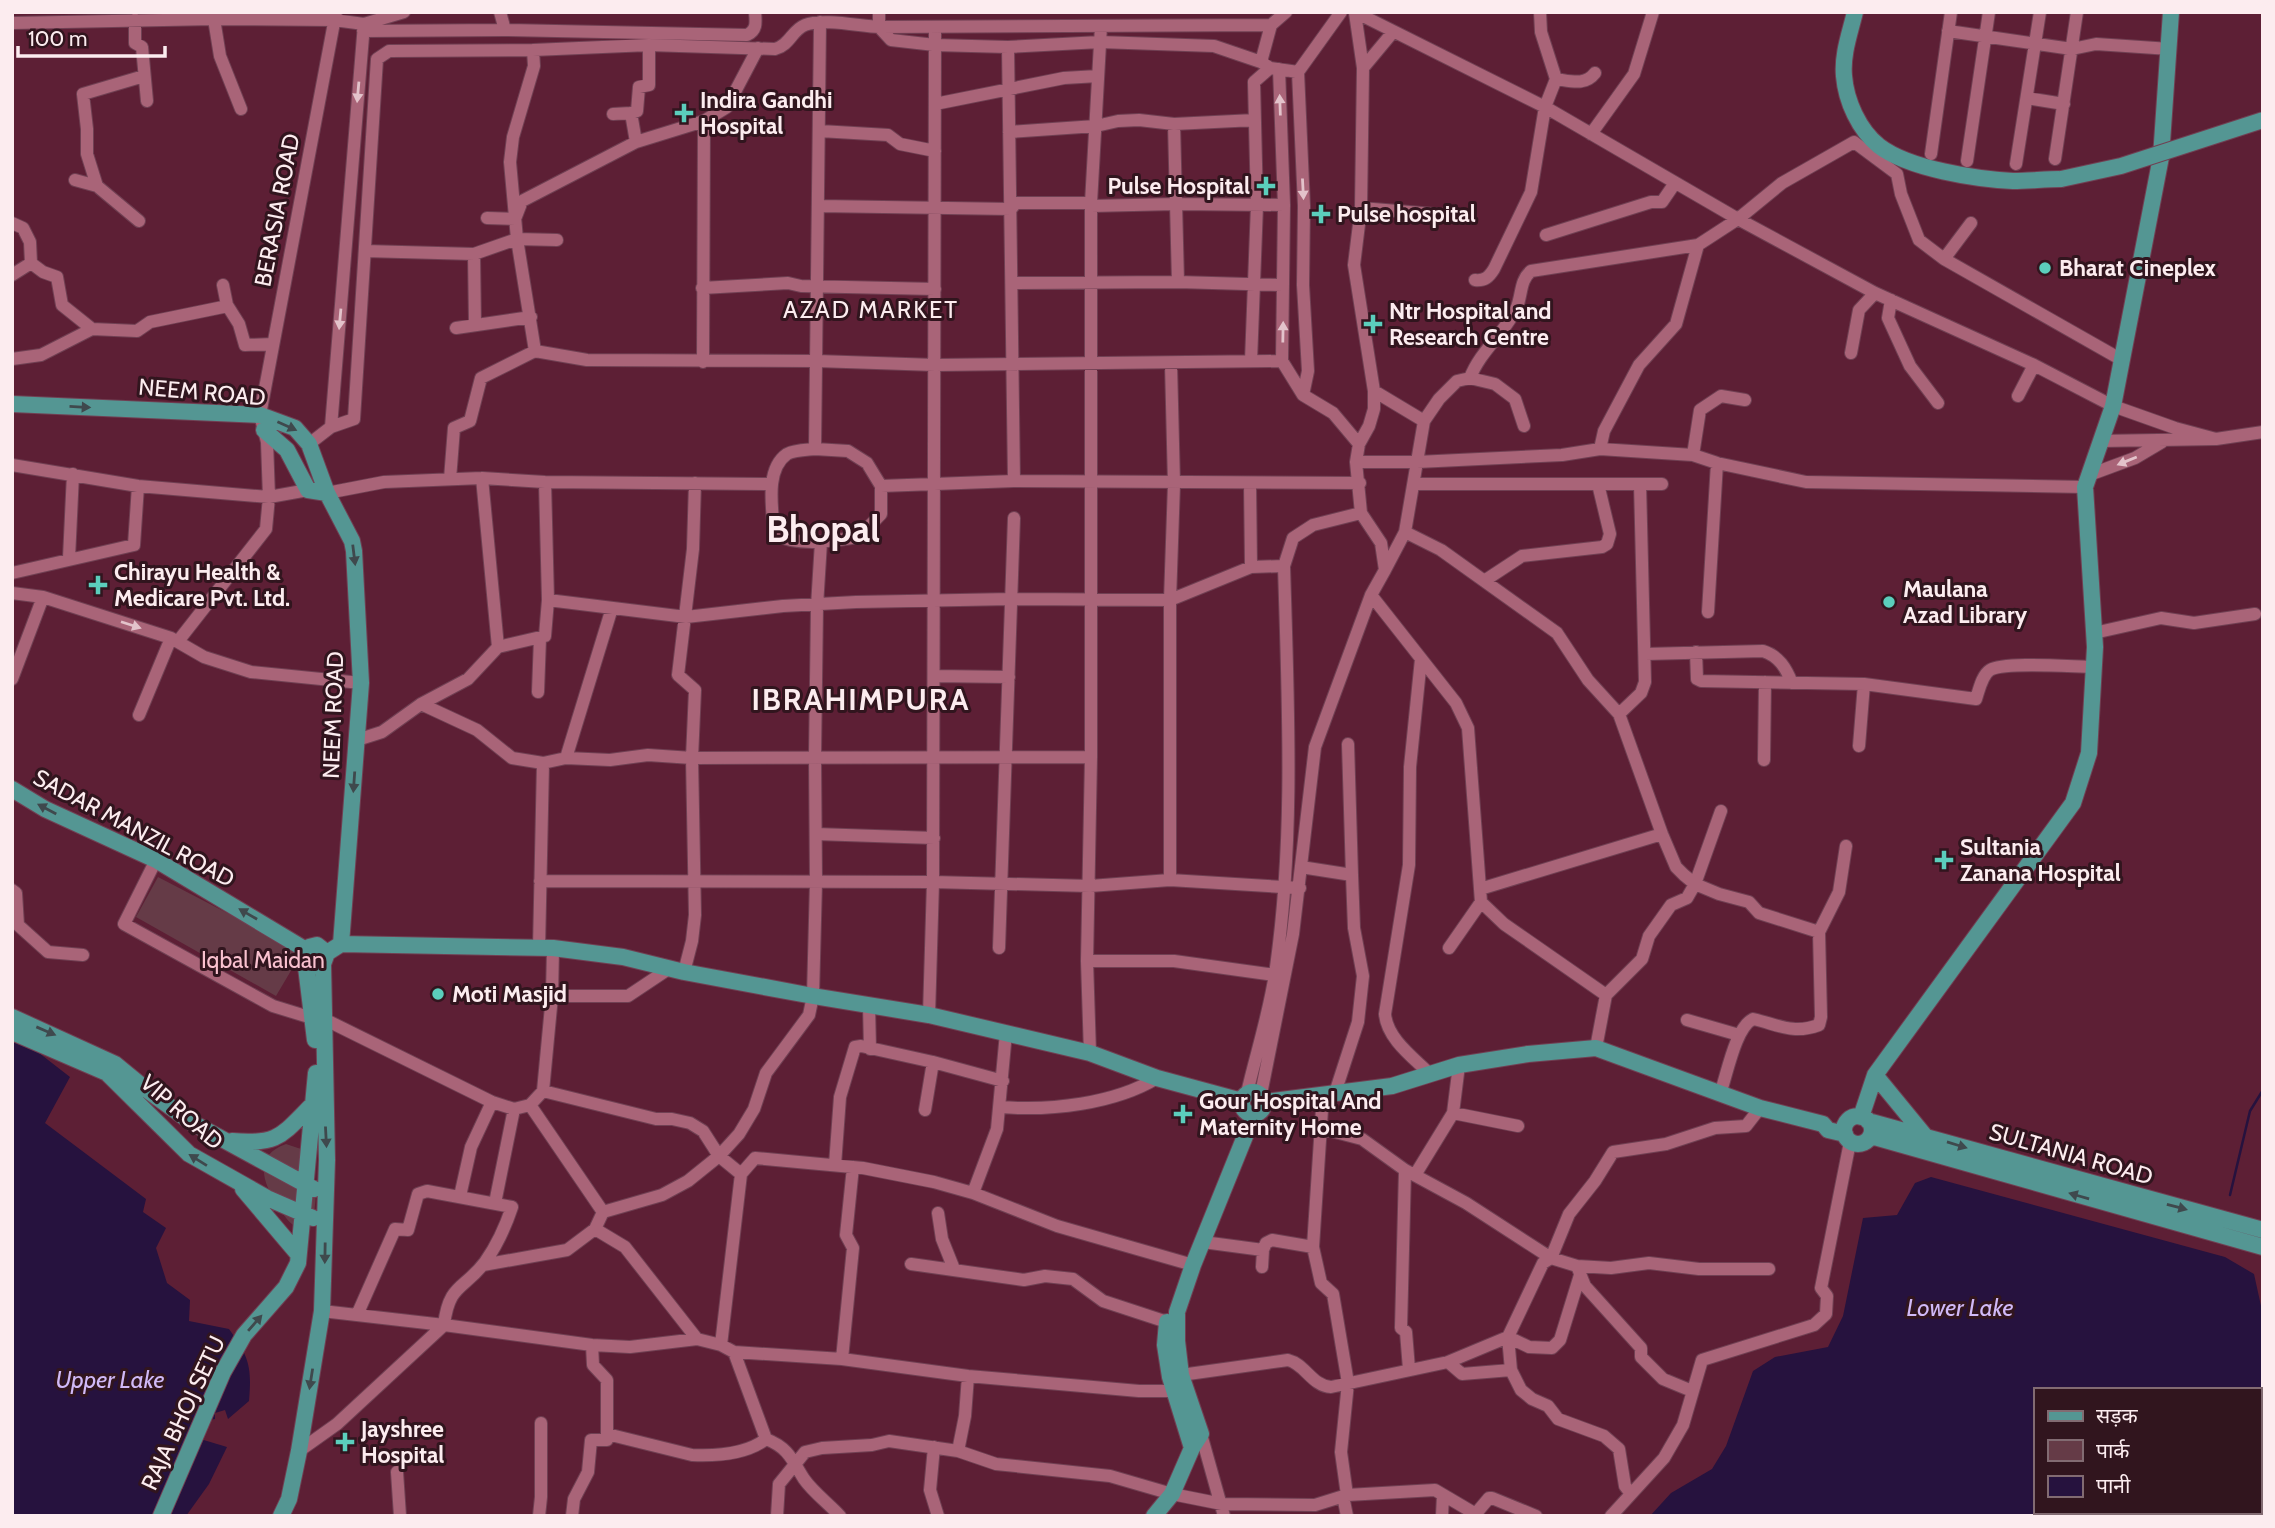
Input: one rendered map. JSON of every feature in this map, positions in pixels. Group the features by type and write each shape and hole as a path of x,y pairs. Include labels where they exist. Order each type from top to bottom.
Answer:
{"main road":[{"path":"1854,12 1844,55 1844,75 1855,116 1878,145 1903,159 1941,171 2016,181 2061,179 2122,166 2263,120"},
{"path":"1252,1102 1392,1086 1459,1065 1528,1054 1596,1048 1760,1108 1823,1124 1828,1130 1857,1129 1875,1074 2073,803 2089,753 2094,633 2087,481 2113,406 2161,157 2171,12"},
{"name":"NEEM ROAD","path":"12,404 262,423 295,428 309,444"},
{"path":"262,423 287,450 308,490 327,493 309,444"},
{"name":"NEEM ROAD","path":"318,1018 330,954 357,740 361,683 354,551 352,541 327,493"},
{"name":"SADAR MANZIL ROAD","path":"12,789 46,809 156,860 306,955 312,966 318,967 330,954 546,948 623,957 813,996 929,1015 1090,1053 1157,1078 1252,1102"},
{"path":"281,1516 289,1499 299,1451 322,1311 326,1194 318,1018 306,955"},
{"name":"VIP ROAD","path":"12,1017 76,1052 107,1073 189,1154 237,1182 325,1223"},
{"path":"298,1259 316,1072 318,1018"},
{"name":"VIP ROAD","path":"12,1032 115,1063 191,1122 326,1194"},
{"path":"1875,1074 1925,1136"},
{"path":"1192,1448 1181,1391 1177,1312 1189,1263 1203,1242 1252,1102"},
{"path":"1154,1516 1172,1494 1201,1434 1181,1391 1170,1377 1165,1345 1167,1322 1252,1102"},
{"path":"226,1141 259,1143 275,1139 312,1105"},
{"name":"SULTANIA ROAD","path":"1857,1129 1925,1136 2263,1230"},
{"name":"SULTANIA ROAD","path":"1857,1129 2263,1247"},
{"path":"237,1182 298,1259"},
{"name":"RAJA BHOJ SETU","path":"161,1516 223,1372 244,1335 286,1287 298,1259"}],"street":[{"path":"363,28 404,12"},
{"path":"500,12 505,30"},
{"path":"12,23 335,16 363,28 747,35 753,32 756,26 755,12"},
{"path":"879,12 879,27 891,40 935,45 1008,47 1100,43 1214,46 1270,66 1298,72"},
{"path":"309,444 331,427 354,419 377,59 390,51 533,50 649,45 783,47 803,26 820,22 879,27 1271,25 1286,12"},
{"path":"1303,395 1308,371 1303,285 1304,206 1298,72 1342,12"},
{"path":"1475,280 1488,278 1494,269 1531,192 1545,107 1556,79 1541,32 1540,12"},
{"path":"1591,134 1634,74 1653,12"},
{"path":"1931,154 1951,12"},
{"path":"1966,161 1989,12"},
{"path":"2016,164 2040,12"},
{"path":"2055,159 2077,12"},
{"path":"1355,13 1545,107 1738,219 1875,293 2034,365 2113,406 2216,439"},
{"path":"1355,13 1363,68 1361,208 1354,265 1374,391 1374,409 1369,426 1359,444 1356,462 1362,513 1381,543 1385,570"},
{"name":"BERASIA ROAD","path":"139,715 175,639 266,529 269,497 267,442 262,423 273,344 335,16"},
{"path":"214,19 220,56 241,108"},
{"path":"135,20 135,43 142,47 147,101"},
{"path":"815,449 820,22"},
{"path":"1271,25 1270,66 1284,205 1282,360 1303,395 1333,413 1359,444"},
{"path":"1090,1053 1087,961 1093,482 1090,363 1091,205 1101,26"},
{"path":"929,1015 934,838 935,27"},
{"path":"331,427 363,28"},
{"path":"1948,31 2072,49 2096,44 2170,49"},
{"path":"1363,68 1393,32"},
{"path":"612,114 637,111 639,87 649,85 649,45"},
{"path":"1008,47 1014,481"},
{"path":"515,219 522,201 636,142 704,121 727,107 758,48"},
{"path":"533,50 534,66 513,137 510,162 517,239 535,351"},
{"path":"1251,361 1257,205 1254,82 1270,66"},
{"path":"1556,79 1582,82 1590,80 1595,73"},
{"path":"97,186 90,170 83,92 144,76"},
{"path":"935,104 1064,78 1098,76"},
{"path":"2027,98 2064,104"},
{"path":"631,113 636,142"},
{"path":"1009,132 1096,126 1118,121 1139,120 1174,124 1255,120"},
{"path":"703,362 704,121"},
{"path":"1174,124 1178,282"},
{"path":"820,131 888,135 900,144 935,151"},
{"path":"1470,378 1516,309 1525,276 1531,271 1698,245 1738,219 1782,183 1854,142 1897,174 1901,194 1919,240 1944,259 2122,360"},
{"path":"75,180 97,186 139,221"},
{"path":"1546,235 1651,202 1662,202 1675,183"},
{"path":"1011,209 1016,203 1284,205"},
{"path":"819,206 1011,209"},
{"path":"1361,208 1470,217"},
{"path":"487,218 515,219"},
{"path":"12,223 23,228 30,242 31,263"},
{"path":"1944,259 1970,223"},
{"path":"365,251 474,254 517,239 557,240"},
{"path":"1600,449 1604,431 1639,365 1676,324 1698,245"},
{"path":"474,254 475,325"},
{"path":"12,275 31,263"},
{"path":"31,263 43,272 57,277 62,305 92,328"},
{"path":"1012,283 1092,285 1178,282 1283,285"},
{"path":"702,288 788,283 818,287 935,289"},
{"path":"223,285 227,305 239,324 245,345 273,344"},
{"path":"1851,353 1859,310 1875,293"},
{"path":"1891,300 1888,318 1910,366 1938,403"},
{"path":"12,359 41,355 92,328 137,331 150,322 227,305"},
{"path":"456,328 531,317"},
{"path":"450,480 454,428 470,421 481,378 535,351 587,360 817,361 935,365 1171,364 1282,360"},
{"path":"1170,880 1170,600 1174,484 1171,364"},
{"path":"2018,396 2034,365"},
{"path":"1252,1102 1300,888 1315,747 1371,595 1405,532 1424,421 1439,399 1457,381 1470,378 1495,384 1515,399 1524,426"},
{"path":"1374,391 1424,421"},
{"path":"1693,455 1700,410 1721,396 1745,400"},
{"path":"1356,462 1562,455 1600,449 1693,455 1717,463 1806,482 2087,481 2163,441 2169,426"},
{"path":"2100,441 2216,439 2263,432"},
{"path":"815,449 848,451 867,463 881,486 881,514 859,537 821,542 780,537 774,534 772,484 776,469 786,455 815,449"},
{"path":"1708,612 1717,463"},
{"path":"12,464 138,486 269,497 308,490"},
{"path":"69,558 73,474"},
{"path":"482,478 498,648"},
{"path":"327,493 384,482 482,478 545,482 772,484"},
{"path":"881,486 1014,481 1360,483"},
{"path":"357,740 382,732 421,704 468,679 498,648 545,636 548,600 545,482"},
{"path":"552,996 628,996 677,970 692,941 695,915 692,882 692,758 695,690 678,675 693,549 695,483"},
{"path":"1250,483 1251,567"},
{"path":"1415,484 1662,484"},
{"path":"1484,582 1522,556 1602,547 1607,544 1610,534 1598,484"},
{"path":"1619,714 1641,693 1645,682 1640,484"},
{"path":"12,573 134,545 138,486"},
{"path":"1280,976 1290,748 1284,566 1293,538 1313,525 1362,513"},
{"path":"999,947 1014,518"},
{"path":"1405,532 1441,550 1557,633 1588,680 1619,714 1676,867 1695,884 1749,902 1759,913 1819,932"},
{"path":"483,1265 567,1250 595,1229 603,1212 662,1195 688,1181 719,1156 739,1133 754,1109 766,1073 809,1015 813,996 816,882 817,606 821,542"},
{"path":"548,600 686,617 783,606 856,603 1011,599 1170,600 1251,567 1284,566"},
{"path":"12,593 43,597 175,639 204,657 251,673 361,683"},
{"path":"1371,595 1456,704 1468,728 1481,895 1504,924 1606,995"},
{"path":"12,679 43,597"},
{"path":"566,758 611,608"},
{"path":"2094,633 2161,618 2194,623 2255,614"},
{"path":"538,692 540,638"},
{"path":"1645,654 1751,650 1774,655 1787,671 1792,683"},
{"path":"1696,652 1695,674 1701,681 1864,684 1976,699 1984,676 1996,668 2094,667"},
{"path":"1421,659 1410,767 1409,866 1385,1014 1386,1026 1393,1036 1431,1075"},
{"path":"934,676 1009,677"},
{"path":"1764,760 1765,682"},
{"path":"1859,746 1864,684"},
{"path":"421,704 477,730 512,758 543,763 566,758 610,760 648,755 692,758 1091,757"},
{"path":"1347,1516 1341,1452 1348,1383 1333,1294 1321,1283 1313,1247 1320,1128 1329,1093 1358,1022 1363,976 1354,928 1348,744"},
{"path":"156,860 124,924 273,1006 318,1018 492,1102 514,1109 530,1105 543,1091 552,996 540,881 543,763"},
{"path":"1596,1048 1606,995 1642,959 1649,936 1671,905 1687,898 1695,884 1721,811"},
{"path":"1286,822 1306,825"},
{"path":"816,834 934,838"},
{"path":"1449,948 1481,895 1662,834"},
{"path":"1720,1094 1746,1023 1753,1020 1783,1029 1797,1030 1819,1025 1819,932 1839,892 1846,846"},
{"path":"1301,867 1352,875"},
{"path":"540,881 933,882 1090,886 1170,880 1300,888"},
{"path":"12,890 16,893 18,925 48,952 83,955"},
{"path":"1087,961 1174,961 1280,976"},
{"path":"869,1006 870,1049"},
{"path":"1687,1020 1740,1035"},
{"path":"973,1193 997,1129 1006,1033"},
{"path":"835,1165 839,1097 853,1050 861,1046 1003,1081"},
{"path":"925,1110 933,1062"},
{"path":"1409,1369 1406,1332 1401,1328 1410,1172 1453,1113 1459,1065"},
{"path":"1001,1107 1026,1109 1070,1105 1139,1089 1157,1078"},
{"path":"543,1091 656,1119 672,1119 690,1124 703,1131 719,1156 741,1174"},
{"path":"460,1196 471,1147 492,1102"},
{"path":"530,1105 603,1212"},
{"path":"1632,1494 1625,1486 1619,1448 1604,1436 1558,1419 1548,1406 1532,1399 1521,1390 1511,1370 1508,1337 1543,1263 1552,1258 1569,1214 1595,1181 1613,1152 1666,1144 1715,1128 1746,1126 1760,1108"},
{"path":"495,1203 514,1109"},
{"path":"1453,1113 1518,1126"},
{"path":"1320,1128 1362,1139 1410,1172 1466,1203 1552,1258 1579,1270 1649,1263 1699,1269 1769,1269"},
{"path":"1611,1516 1664,1458 1683,1425 1702,1360 1814,1325 1826,1314 1827,1296 1821,1288 1857,1129"},
{"path":"721,1345 741,1174 755,1158 853,1167 934,1182 973,1193 1057,1226 1189,1263"},
{"path":"842,1359 853,1248 846,1235 853,1167"},
{"path":"299,1451 337,1424 444,1325 446,1308 453,1293 483,1265 503,1236 512,1207 427,1191 418,1194 408,1230 395,1229 357,1315"},
{"path":"937,1213 942,1239 954,1269"},
{"path":"595,1229 625,1247 697,1339"},
{"path":"1262,1267 1263,1250 1266,1243 1272,1240 1313,1247"},
{"path":"1203,1242 1263,1250"},
{"path":"911,1264 1024,1280 1045,1276 1073,1279 1103,1301 1167,1322"},
{"path":"1579,1270 1585,1286 1641,1348 1641,1357 1663,1378 1692,1391"},
{"path":"1181,1375 1288,1360 1325,1387 1448,1362 1508,1337 1529,1346 1552,1348 1560,1340 1579,1270"},
{"path":"322,1311 592,1345 629,1347 697,1339 721,1345 734,1352 842,1359 968,1376 1139,1391 1181,1391"},
{"path":"572,1516 573,1499 588,1472 591,1440 607,1440 607,1380 593,1365 592,1345"},
{"path":"734,1352 766,1439"},
{"path":"1448,1362 1462,1374 1511,1370"},
{"path":"958,1451 965,1416 968,1376"},
{"path":"539,1516 541,1423"},
{"path":"607,1434 674,1448 692,1455 722,1455 766,1439 781,1444 797,1464 805,1480 840,1516"},
{"path":"1201,1434 1223,1510"},
{"path":"777,1516 779,1484 805,1452 822,1448 872,1446 889,1441 958,1451 996,1464 1110,1476 1223,1510 1315,1505 1345,1495 1436,1490 1474,1513 1489,1498 1493,1498 1536,1516"},
{"path":"934,1447 930,1490 937,1516"},
{"path":"397,1472 400,1516"},
{"path":"1442,1516 1443,1495"}],"green space":[{"name":"Iqbal Maidan","path":"158,877 302,952 276,996 136,917"},
{"path":"286,1144 301,1149 316,1194 314,1215 300,1228 284,1215 265,1178 265,1162 269,1155"}],"water":[{"name":"Upper Lake","path":"12,1032 70,1077 45,1123 146,1199 143,1212 166,1228 156,1248 167,1283 190,1300 189,1321 229,1329 248,1362 249,1401 228,1419 225,1410 215,1413 215,1419 198,1422 197,1438 227,1447 209,1484 186,1516 12,1516"},
{"name":"Lower Lake","path":"1931,1177 2225,1257 2254,1274 2263,1315 2263,1516 1650,1516 1671,1493 1712,1469 1726,1446 1753,1371 1775,1357 1828,1347 1843,1316 1863,1218 1897,1215 1915,1183"}],"waterway":[{"path":"2230,1195 2250,1111 2263,1090"}],"place":[{"name":"Indira Gandhi Hospital","path":"684,113"},
{"name":"Pulse Hospital","path":"1266,186"},
{"name":"Pulse hospital","path":"1321,214"},
{"name":"Bharat Cineplex","path":"2045,268"},
{"name":"Ntr Hospital and Research Centre","path":"1373,324"},
{"name":"Chirayu Health & Medicare Pvt. Ltd.","path":"98,585"},
{"name":"Maulana Azad Library","path":"1889,602"},
{"name":"Sultania Zanana Hospital","path":"1944,860"},
{"name":"Moti Masjid","path":"438,994"},
{"name":"Gour Hospital And Maternity Home","path":"1183,1114"},
{"name":"Jayshree Hospital","path":"345,1442"}],"district":[{"name":"AZAD MARKET","path":"871,309"},
{"name":"Bhopal","path":"823,528"},
{"name":"IBRAHIMPURA","path":"861,699"}]}
